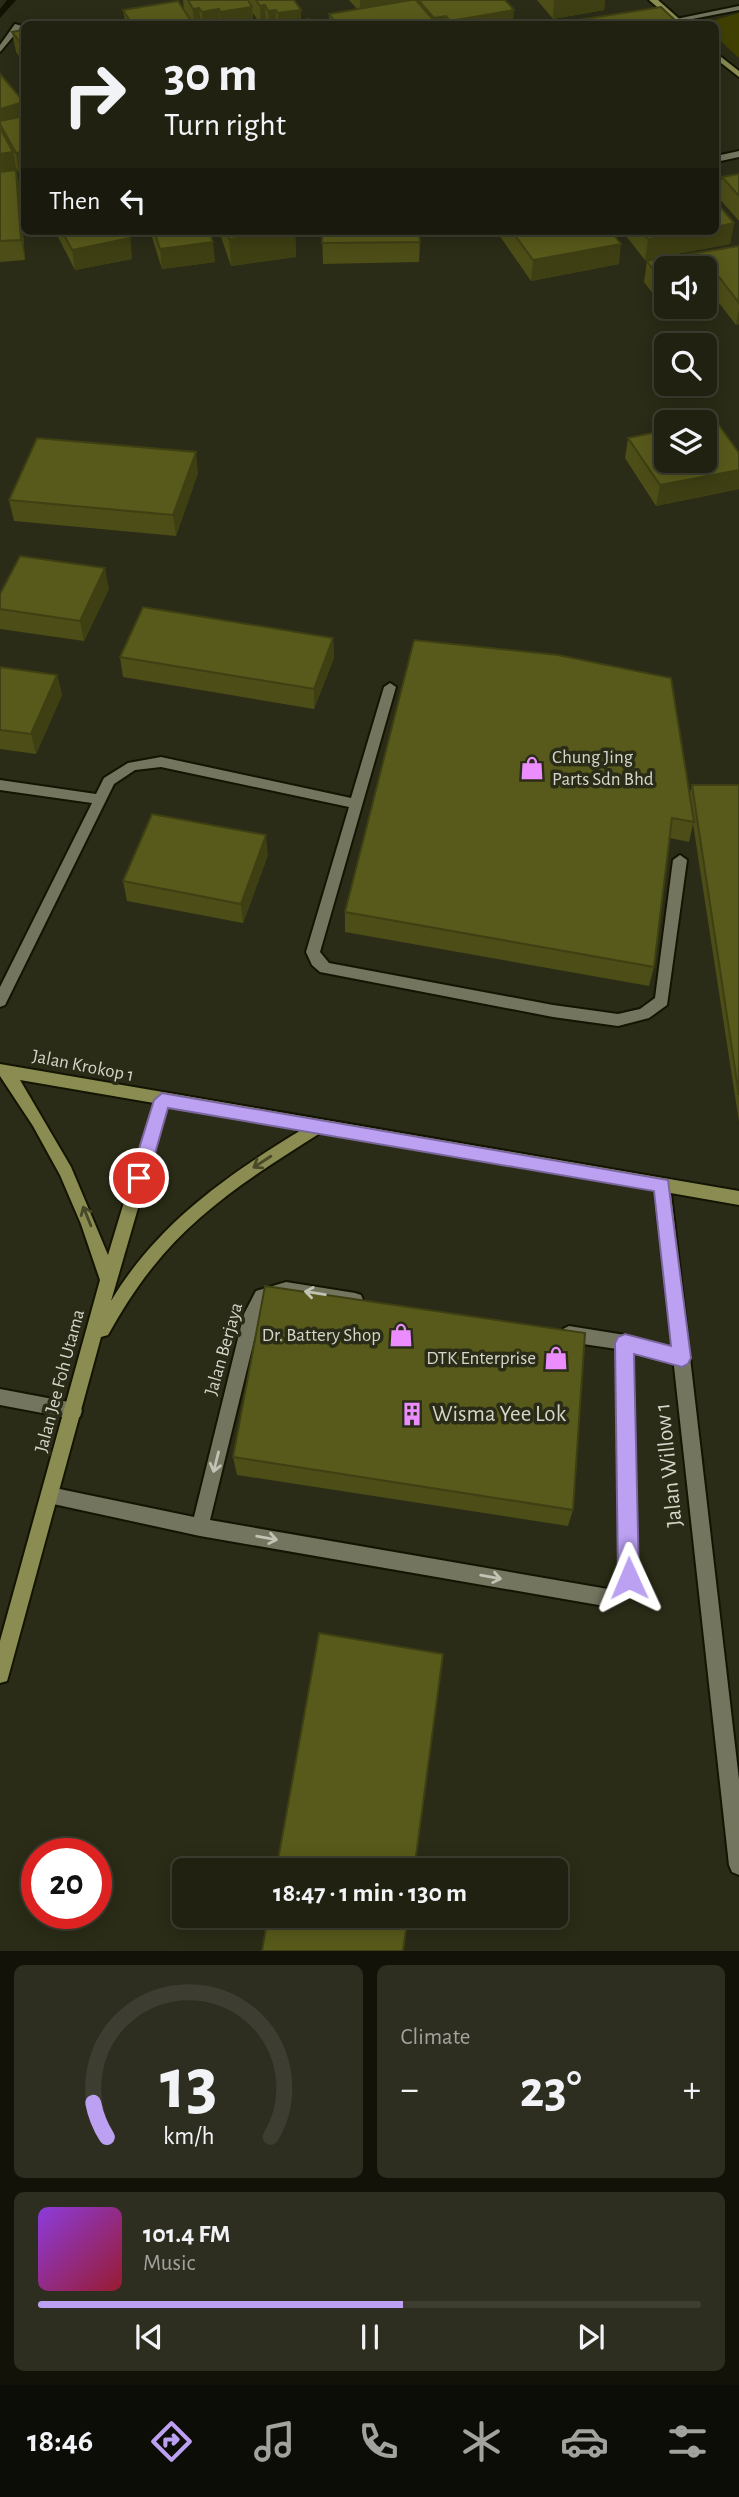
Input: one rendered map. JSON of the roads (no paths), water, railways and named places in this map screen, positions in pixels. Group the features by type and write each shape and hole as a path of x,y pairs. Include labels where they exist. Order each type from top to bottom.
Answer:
{"street":[{"path":"653,0 677,21"},
{"path":"687,21 739,8"},
{"path":"0,50 18,26"},
{"path":"719,57 739,75"},
{"path":"719,158 739,155"},
{"path":"390,687 313,952 317,961 325,968 553,1011 618,1020 644,1014 662,1001 680,860"},
{"path":"0,1001 109,781 132,766 161,762 357,804"},
{"path":"0,785 100,799"},
{"path":"3,1071 38,1116 66,1167 90,1221 108,1281"},
{"name":"Jalan Krokop 1","path":"3,1071 739,1198"},
{"name":"Jalan Jee Foh Utama","path":"0,1674 92,1348 108,1281 162,1100"},
{"path":"92,1348 125,1287 168,1235 216,1191 320,1126"},
{"name":"Jalan Willow 1","path":"662,1185 739,1865"},
{"name":"Jalan Berjaya","path":"200,1527 251,1314 262,1296 286,1289 367,1302"},
{"path":"557,1332 625,1343 682,1358"},
{"path":"50,1496 200,1527 610,1598 622,1591 629,1578 625,1343"},
{"path":"0,1397 74,1411"}],"waterway":[{"path":"0,15 12,0"}],"place":[{"name":"Chung Jing Parts Sdn Bhd","path":"532,768"},
{"name":"Dr. Battery Shop","path":"401,1335"},
{"name":"DTK Enterprise","path":"556,1358"},
{"name":"Wisma Yee Lok","path":"412,1414"}]}
